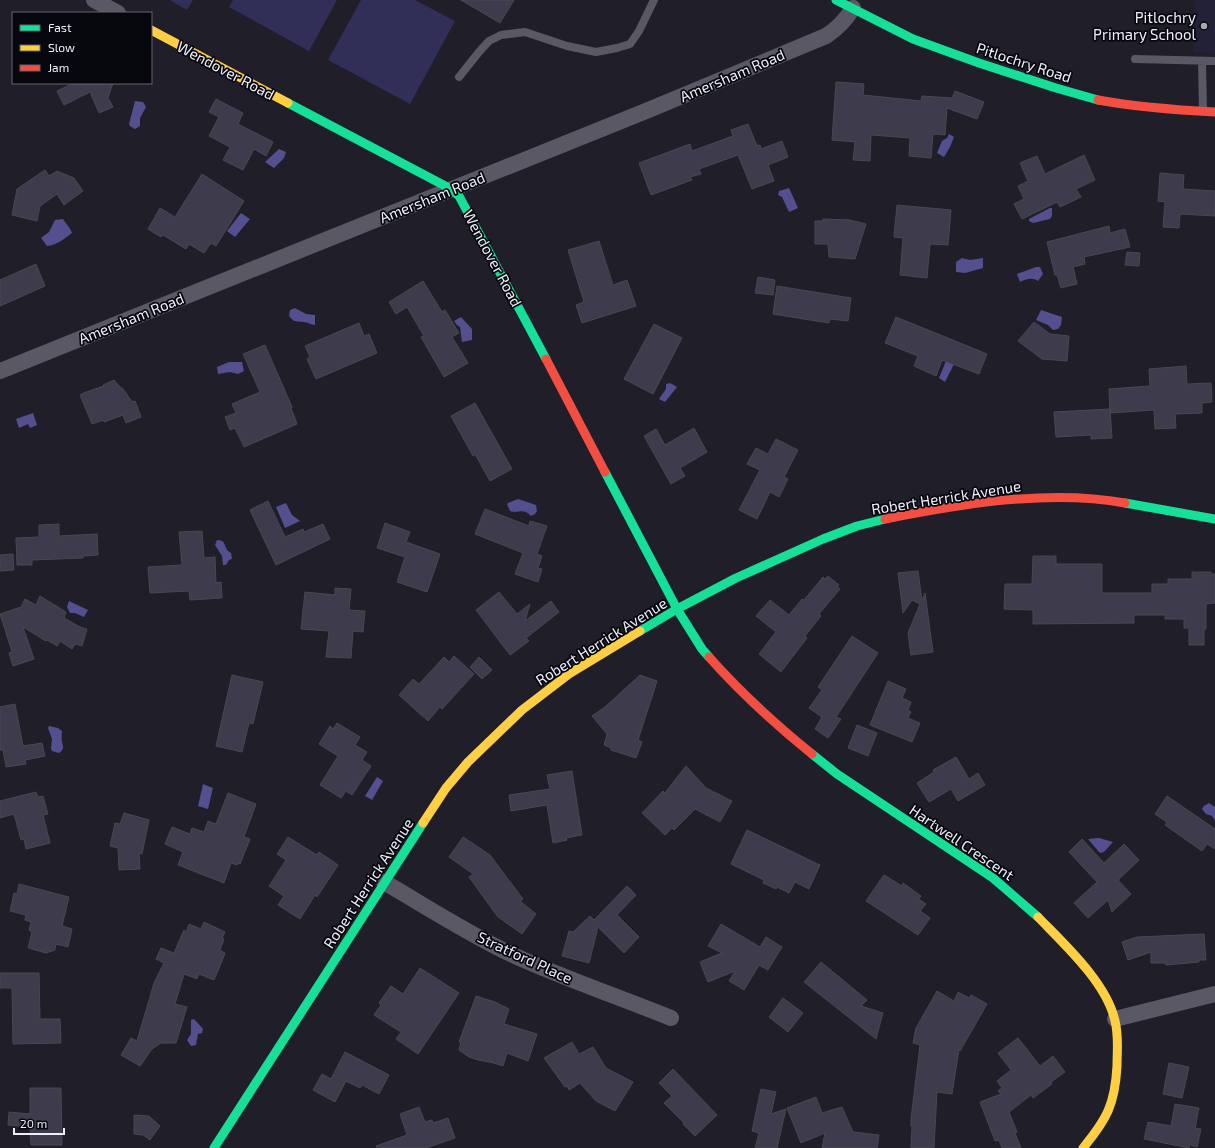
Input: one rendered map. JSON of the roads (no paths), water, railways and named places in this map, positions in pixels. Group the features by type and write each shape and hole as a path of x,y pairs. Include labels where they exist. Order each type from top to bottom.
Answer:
{"street":[{"path":"94,0 116,12"},
{"name":"Pitlochry Road","path":"836,0 913,39 979,63 1056,88 1095,99 1133,106 1168,110 1215,112"},
{"name":"Amersham Road","path":"0,371 646,111 826,36 842,24 853,8"},
{"name":"Wendover Road","path":"152,31 452,189 459,196 677,609"},
{"name":"Robert Herrick Avenue","path":"214,1148 446,788 468,762 522,710 569,674 677,609 736,578 823,539 857,526 886,519 997,501 1063,497 1120,502 1215,519"},
{"name":"Hartwell Crescent","path":"677,609 687,627 706,654 723,673 778,726 837,774 993,878 1034,912 1093,978 1105,996 1115,1019 1118,1036 1118,1053 1114,1094 1109,1110 1099,1129 1083,1148"},
{"name":"Stratford Place","path":"384,882 477,936 514,955 671,1018"},
{"path":"1115,1019 1215,994"}],"lane":[{"path":"459,77 488,41 501,35 525,32 566,46 596,52 630,44 639,31 654,0"},
{"path":"1135,59 1215,61"},
{"path":"1202,61 1203,112"}],"place":[{"name":"Pitlochry Primary School","path":"1204,26"}]}
